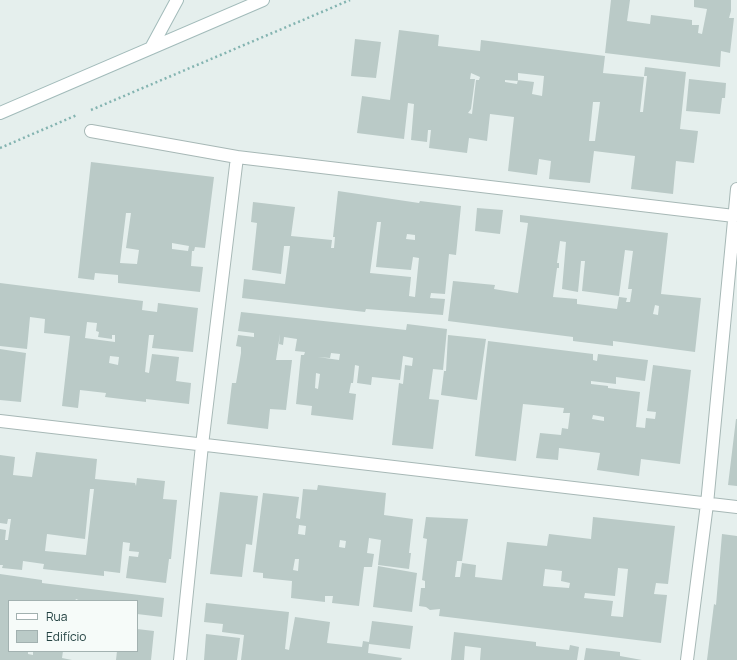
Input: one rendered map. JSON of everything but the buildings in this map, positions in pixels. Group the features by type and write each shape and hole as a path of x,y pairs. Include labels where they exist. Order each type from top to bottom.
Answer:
{"street":[{"path":"151,48 178,0"},
{"path":"0,113 259,1"},
{"path":"91,131 237,157 734,216"},
{"path":"180,660 202,445 237,157"},
{"path":"687,660 707,504 737,189"},
{"path":"0,421 737,507"}],"path":[{"path":"88,111 350,0"},
{"path":"0,148 80,114"}]}
